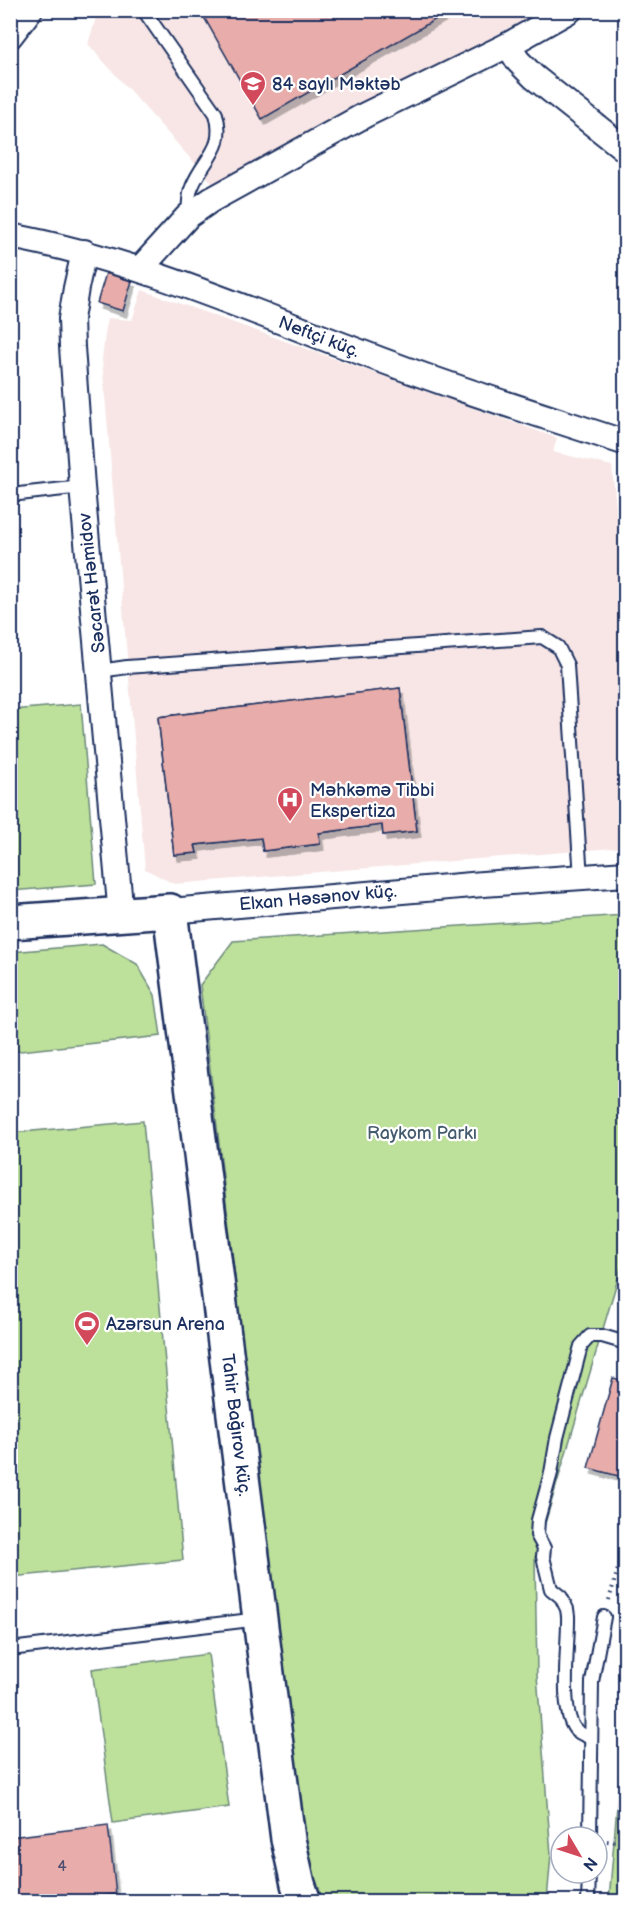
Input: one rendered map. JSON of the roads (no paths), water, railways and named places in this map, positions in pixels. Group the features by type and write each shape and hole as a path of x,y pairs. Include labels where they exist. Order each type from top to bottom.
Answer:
{"street":[{"path":"10,36 30,10"},
{"path":"140,269 188,216 211,200 355,120 508,45 570,10"},
{"path":"508,45 518,61 534,77 626,150"},
{"name":"Neftçi küç.","path":"10,236 84,252 140,269 436,381 626,443"},
{"name":"Səcarət Həmidov","path":"84,252 71,319 72,347 82,488 121,916"},
{"name":"Elxan Həsənov küç.","path":"10,922 121,916 483,884 626,874"},
{"name":"Tahir Bağırov küç.","path":"170,911 288,1839 304,1902"}],"lane":[{"path":"147,15 216,114 219,127 216,147 191,190 188,216"},
{"path":"10,495 82,488"},
{"path":"100,671 128,667 542,637 558,647 567,665 581,878"},
{"path":"591,1738 575,1730 568,1714 567,1609 561,1597 550,1589 543,1557 544,1548 537,1535 538,1520 581,1346 590,1336 602,1336 626,1343"},
{"path":"590,1825 592,1682 604,1617"},
{"path":"10,1649 260,1619"},
{"path":"588,1902 589,1885"}],"place":[{"name":"84 saylı Məktəb","path":"253,107"},
{"name":"Məhkəmə Tibbi Ekspertiza","path":"290,823"},
{"name":"Azərsun Arena","path":"87,1347"}],"park label":[{"name":"Raykom Parkı","path":"422,1133"}]}
